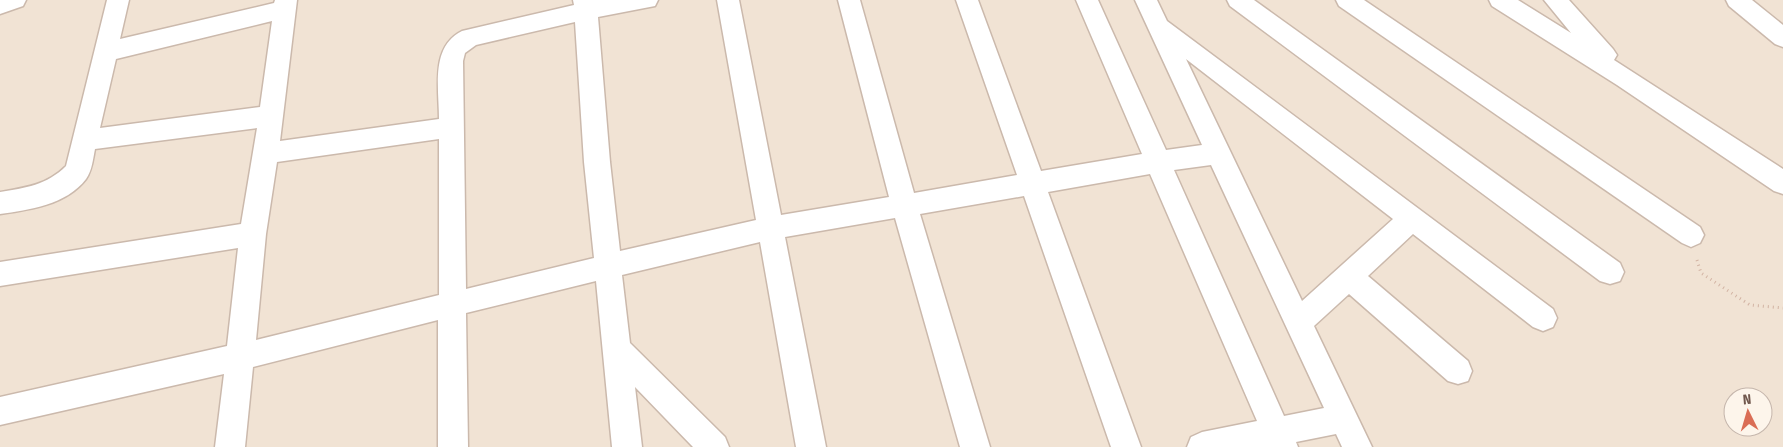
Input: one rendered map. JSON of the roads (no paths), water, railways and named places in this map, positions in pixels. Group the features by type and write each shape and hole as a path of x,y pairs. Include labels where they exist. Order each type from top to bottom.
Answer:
{"street":[{"path":"0,5 15,0"},
{"path":"0,203 34,198 51,192 66,184 77,171 86,140 118,0"},
{"path":"453,447 452,51 459,43 470,37 585,6 647,0"},
{"path":"728,0 772,228 811,447"},
{"path":"849,0 904,204 975,447"},
{"path":"967,0 1126,447"},
{"path":"1087,0 1280,440"},
{"path":"1146,0 1357,447"},
{"path":"1238,0 1610,272"},
{"path":"1347,0 1691,235"},
{"path":"1500,0 1625,78 1783,183"},
{"path":"1555,0 1625,78"},
{"path":"1737,0 1783,38"},
{"path":"106,52 285,4 266,153 253,234 230,447"},
{"path":"585,6 608,266 627,447"},
{"path":"1158,25 1544,318"},
{"path":"86,140 271,116"},
{"path":"266,153 451,127"},
{"path":"0,411 239,357 608,266 772,228 904,204 1219,153"},
{"path":"1299,322 1412,218"},
{"path":"0,274 253,234"},
{"path":"1349,277 1458,371"},
{"path":"616,349 714,447"},
{"path":"1202,447 1280,440 1344,418"}]}
